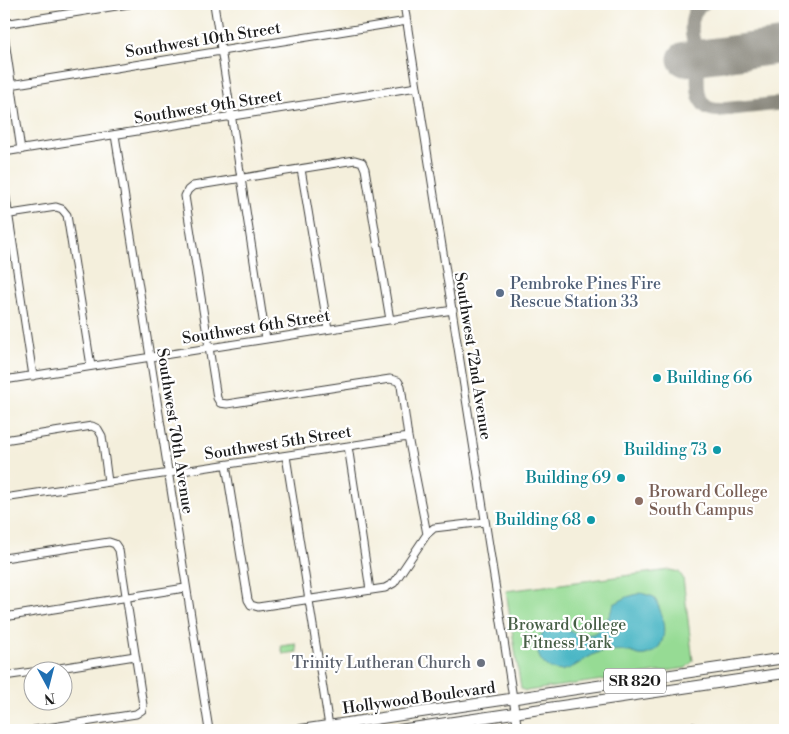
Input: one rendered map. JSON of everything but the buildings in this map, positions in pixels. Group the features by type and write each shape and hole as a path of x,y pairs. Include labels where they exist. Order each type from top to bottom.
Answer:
{"highway":[{"name":"SR 820","path":"512,700 785,658"},
{"path":"690,686 695,681 698,671"},
{"name":"SR 820","path":"514,713 785,673"},
{"name":"Hollywood Boulevard","path":"301,730 329,726 364,725 512,700"},
{"name":"Hollywood Boulevard","path":"399,730 514,713"}],"street":[{"path":"4,24 129,4"},
{"path":"214,4 266,339"},
{"name":"Southwest 72nd Avenue","path":"404,4 518,730"},
{"name":"Southwest 10th Street","path":"4,86 407,21"},
{"path":"4,34 21,150"},
{"name":"Southwest 9th Street","path":"4,152 417,87"},
{"name":"Southwest 70th Avenue","path":"115,135 208,730"},
{"path":"390,320 365,169 362,162 355,160 241,178 193,186 188,190 185,196 217,398 220,402 227,404 390,379 398,382 401,386 408,437 427,534"},
{"path":"301,169 328,329"},
{"path":"4,185 6,215 33,376"},
{"path":"6,215 56,207 62,209 67,215 91,366"},
{"name":"Southwest 6th Street","path":"4,380 453,310"},
{"path":"4,440 92,426 98,429 102,436 108,482"},
{"name":"Southwest 5th Street","path":"4,498 408,437"},
{"path":"348,446 370,590"},
{"path":"286,456 329,726"},
{"path":"226,465 248,600 251,605 258,607 386,588 394,583 427,534 434,528 485,522"},
{"path":"4,558 109,542 115,544 119,550 143,705 142,710 136,714 34,730"},
{"path":"4,617 186,588"},
{"path":"72,666 135,656"},
{"path":"4,676 22,674"},
{"path":"668,730 691,727 701,729"}],"green space":[{"name":"Broward College Fitness Park","path":"670,570 679,572 683,578 693,661 686,668 526,691 521,689 506,591"},
{"path":"296,644 297,652 283,654 281,646"}],"water":[{"path":"641,593 654,597 661,612 664,630 663,638 660,646 654,651 645,655 639,655 623,651 603,651 561,671 549,668 540,659 537,648 538,642 540,636 546,630 555,626 586,635 593,634 604,625 614,604 627,597"}],"taxiway":[{"path":"703,4 696,11 692,21 693,38 698,56 698,90 703,104 717,110 785,103"}],"runway":[{"path":"685,59 785,46"}],"place":[{"name":"Pembroke Pines Fire Rescue Station 33","path":"500,293"},
{"name":"Building 66","path":"657,378"},
{"name":"Building 73","path":"717,450"},
{"name":"Building 69","path":"621,478"},
{"name":"Broward College South Campus","path":"639,501"},
{"name":"Building 68","path":"591,520"},
{"name":"Trinity Lutheran Church","path":"481,663"}]}
